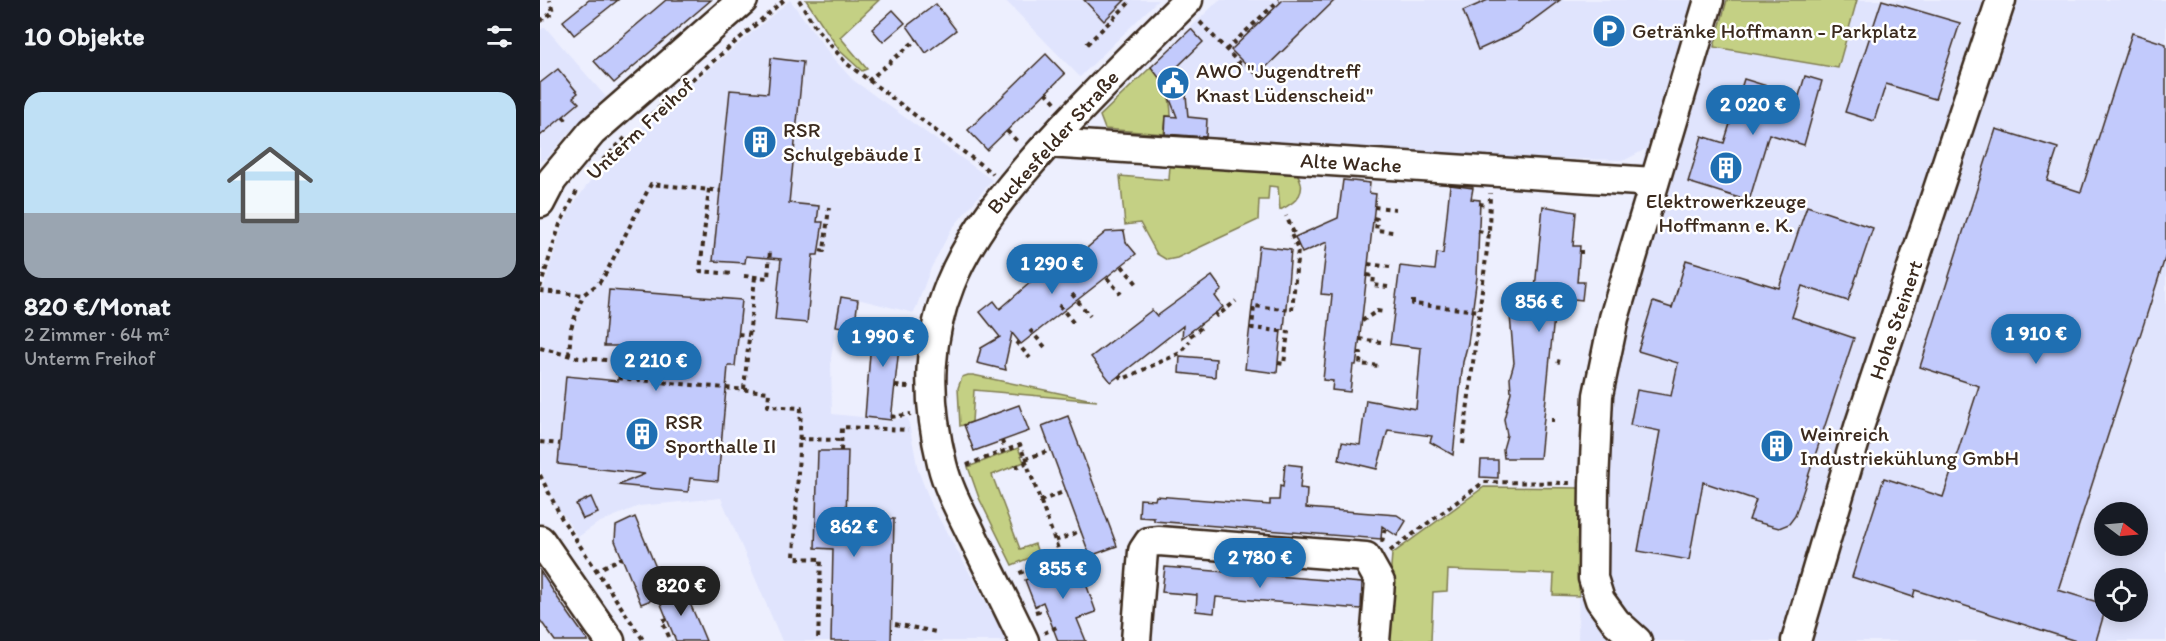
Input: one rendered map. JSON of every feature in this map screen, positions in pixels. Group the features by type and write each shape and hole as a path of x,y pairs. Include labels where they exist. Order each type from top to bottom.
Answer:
{"street":[{"name":"Unterm Freihof","path":"542,194 592,132 743,0"},
{"path":"1636,641 1616,622 1600,600 1593,578 1595,438 1598,395 1606,349 1708,0"},
{"name":"Hohe Steinert","path":"1796,641 1859,427 2001,0"},
{"name":"Buckesfelder Straße","path":"1034,637 948,484 935,426 931,367 941,309 959,263 978,228 1009,188 1095,92 1193,10"},
{"name":"Alte Wache","path":"1048,143 1654,182"},
{"path":"540,540 610,641"},
{"path":"1136,641 1143,551 1149,542 1159,541 1366,558 1380,582 1375,641"}],"path":[{"path":"540,21 553,12 550,0"},
{"name":"Unterm Freihof","path":"646,119 784,0"},
{"path":"799,0 830,46 868,81 917,39"},
{"name":"Buckesfelder Straße","path":"1087,44 1132,0"},
{"path":"1226,50 1279,1"},
{"path":"1193,10 1226,50 1240,64 1243,62"},
{"name":"Buckesfelder Straße","path":"868,81 995,176"},
{"name":"Buckesfelder Straße","path":"1046,92 1053,99"},
{"name":"Buckesfelder Straße","path":"1007,131 1017,141"},
{"name":"Unterm Freihof","path":"599,165 630,133"},
{"path":"569,355 571,328 583,295 599,283 606,273 651,184 721,191"},
{"name":"Unterm Freihof","path":"540,289 560,224 580,186"},
{"path":"709,189 700,272 733,274"},
{"path":"1463,444 1491,210 1488,210 1488,205 1479,204"},
{"path":"820,250 824,251 829,207"},
{"name":"Alte Wache","path":"1374,207 1396,209"},
{"path":"1278,363 1284,364 1288,332 1252,328 1254,306 1292,310 1298,250 1291,234 1294,232 1286,216"},
{"path":"1373,218 1377,219 1376,230 1394,232"},
{"path":"1478,231 1489,233"},
{"path":"744,276 768,278 770,251"},
{"path":"1368,264 1390,267"},
{"path":"1122,266 1137,284"},
{"path":"1366,275 1374,276 1373,285 1388,287"},
{"path":"744,389 755,277"},
{"path":"1107,278 1121,294"},
{"path":"540,289 583,295"},
{"path":"1072,294 1090,316"},
{"path":"1413,300 1413,304 1480,312"},
{"path":"1215,313 1217,316 1236,301"},
{"path":"1059,305 1076,326"},
{"path":"1362,321 1377,311 1384,312"},
{"path":"1119,375 1123,380 1180,353 1190,338 1202,327 1199,324"},
{"path":"1030,330 1045,347"},
{"path":"738,334 749,335"},
{"path":"1359,339 1382,342"},
{"path":"1016,342 1030,358"},
{"path":"900,343 911,344"},
{"path":"540,348 569,355 619,361 617,378 769,392 768,406 801,408 794,558 821,560 818,641"},
{"path":"1358,353 1361,353 1360,364 1379,366"},
{"path":"895,386 907,387"},
{"path":"891,417 907,415"},
{"path":"841,451 842,427 908,430"},
{"path":"799,439 841,440"},
{"path":"1002,441 1005,450"},
{"path":"540,442 560,444"},
{"path":"968,464 1020,445 1061,557 1016,574"},
{"path":"1015,467 1051,450"},
{"path":"540,475 562,519 644,641"},
{"path":"1393,548 1484,482 1580,483"},
{"path":"1040,501 1066,490"},
{"path":"1055,541 1081,531"},
{"path":"1045,553 1051,570"},
{"path":"596,570 622,558"},
{"path":"667,618 662,621 671,641"},
{"path":"895,624 936,632"},
{"path":"1034,637 1059,626"}],"shaded area":[{"path":"790,0 832,57 853,80 992,180 951,230 931,268 914,313 841,295 831,358 832,414 891,420 908,418 918,470 932,506 1008,641 782,641 721,498 639,506 598,523 578,537 555,503 540,469 540,299 563,224 573,205 602,164 624,142"},
{"path":"1005,0 1158,0 1080,77"},
{"path":"1219,0 2166,0 2166,641 1578,641 1581,437 1588,370 1602,305 1646,149 1625,160 1529,158 1247,141 1105,129 1100,116"},
{"path":"545,27 606,97 573,128 549,156 540,162 540,30"}],"green space":[{"path":"806,0 879,0 840,37 867,69 862,71 840,51"},
{"path":"1727,0 1857,0 1838,68 1714,47"},
{"path":"1151,67 1163,84 1170,102 1171,116 1166,116 1164,134 1105,129 1100,116"},
{"path":"1170,165 1296,172 1300,179 1301,190 1292,203 1280,210 1278,187 1269,186 1268,200 1259,200 1258,220 1177,258 1167,260 1157,254 1140,223 1125,225 1120,176 1169,180"},
{"path":"968,375 1097,401 974,390 972,422 960,426 958,388 962,377"},
{"path":"1018,448 1024,462 992,475 1020,549 1035,544 1037,550 1032,557 1012,565 979,498 968,467"},
{"path":"1484,487 1580,488 1579,596 1553,595 1554,574 1448,570 1447,591 1433,592 1431,641 1385,641 1392,554"}],"building":[{"path":"589,0 618,0 574,35 563,21"},
{"path":"666,0 711,0 614,83 594,61"},
{"path":"1084,0 1125,0 1104,21"},
{"path":"1283,0 1335,0 1257,76 1231,50"},
{"path":"1488,0 1560,0 1517,32 1478,50 1463,11"},
{"path":"1882,0 1960,23 1935,99 1886,84 1874,121 1845,112"},
{"path":"936,4 956,30 926,53 907,26"},
{"path":"893,10 905,23 883,42 872,29"},
{"name":"AWO \"Jugendtreff Knast Lüdenscheid\"","path":"1191,29 1203,42 1175,69 1186,95 1188,117 1207,119 1206,137 1165,134 1166,116 1177,117 1164,84 1151,67"},
{"path":"2132,33 2166,44 2166,255 2058,590 2094,601 2094,622 2102,622 2096,641 2076,641 1915,590 1913,597 1852,577 1884,478 1943,497 1979,386 1920,367 1996,129 2058,148 2047,181 2081,192"},
{"path":"1046,54 1065,74 987,150 968,130"},
{"name":"RSR Schulgebäude I","path":"771,58 803,62 789,203 819,206 817,222 823,222 818,255 813,255 807,323 775,320 781,259 746,256 745,263 713,261 730,90 768,93"},
{"path":"558,69 578,93 573,97 579,103 540,136 540,83"},
{"path":"1805,76 1822,81 1804,145 1769,134 1749,201 1688,182 1702,136 1724,143 1744,79 1799,96"},
{"path":"1343,180 1370,183 1369,193 1376,194 1358,353 1356,365 1353,365 1350,392 1332,390 1333,381 1323,380 1332,295 1321,294 1327,242 1302,253 1295,237 1338,218"},
{"path":"1450,185 1473,188 1471,199 1480,200 1477,277 1468,343 1463,362 1453,455 1430,442 1432,436 1388,430 1377,469 1339,460 1342,442 1360,445 1366,400 1416,409 1421,348 1390,344 1400,266 1435,270 1437,253 1443,254"},
{"path":"1543,206 1576,212 1573,246 1580,246 1577,282 1584,282 1582,300 1556,297 1540,458 1504,458 1503,449 1507,435 1504,419 1511,392 1510,377 1514,363 1510,315 1511,297 1534,299"},
{"path":"1807,206 1873,228 1848,301 1802,286 1792,317 1854,338 1795,516 1789,524 1779,528 1749,520 1756,500 1703,482 1689,560 1638,551 1660,431 1630,425 1637,390 1671,396 1678,363 1638,351 1653,302 1672,308 1686,260 1779,288"},
{"path":"1124,231 1126,242 1136,254 1021,344 1012,333 1006,370 977,363 981,348 1000,337 980,312 994,301 1000,309 1056,260 1063,268 1106,232"},
{"path":"1259,246 1291,250 1284,330 1281,330 1277,373 1245,369"},
{"path":"1212,276 1222,290 1215,296 1223,307 1182,338 1183,326 1111,382 1091,357 1152,310 1157,316"},
{"path":"609,290 742,300 735,366 728,366 718,481 690,478 688,492 618,485 645,474 558,464 566,376 618,381 621,346 604,346"},
{"path":"841,297 858,300 854,329 836,326"},
{"path":"871,318 902,321 891,420 865,417"},
{"path":"1180,356 1216,359 1215,377 1179,373"},
{"path":"1019,405 1029,431 974,451 964,425"},
{"path":"1068,416 1117,546 1090,556 1042,426"},
{"path":"818,451 848,451 846,517 894,519 891,641 831,641 833,549 815,548"},
{"path":"1481,460 1498,460 1498,478 1480,477"},
{"path":"1285,464 1302,466 1300,488 1307,489 1306,508 1397,515 1406,521 1397,536 1382,526 1381,539 1154,521 1154,518 1139,517 1140,499 1155,500 1156,496 1270,505 1270,500 1279,500 1280,486 1283,487"},
{"path":"591,497 598,513 583,519 576,504"},
{"path":"635,517 667,594 641,604 615,541 616,526"},
{"path":"1078,561 1096,612 1077,619 1086,641 1058,641 1043,602 1035,606 1025,580"},
{"path":"1165,567 1362,583 1361,609 1216,597 1214,613 1196,611 1197,595 1162,592"},
{"path":"540,571 588,641 555,641 540,620"},
{"path":"683,587 706,641 676,641 658,597"}],"place":[{"name":"Getränke Hoffmann - Parkplatz","path":"1609,31"},
{"name":"AWO \"Jugendtreff Knast Lüdenscheid\"","path":"1173,83"},
{"name":"RSR Schulgebäude I","path":"760,142"},
{"name":"Elektrowerkzeuge Hoffmann e. K.","path":"1726,168"},
{"name":"RSR Sporthalle II","path":"642,434"},
{"name":"Weinreich Industriekühlung GmbH","path":"1777,446"}]}
